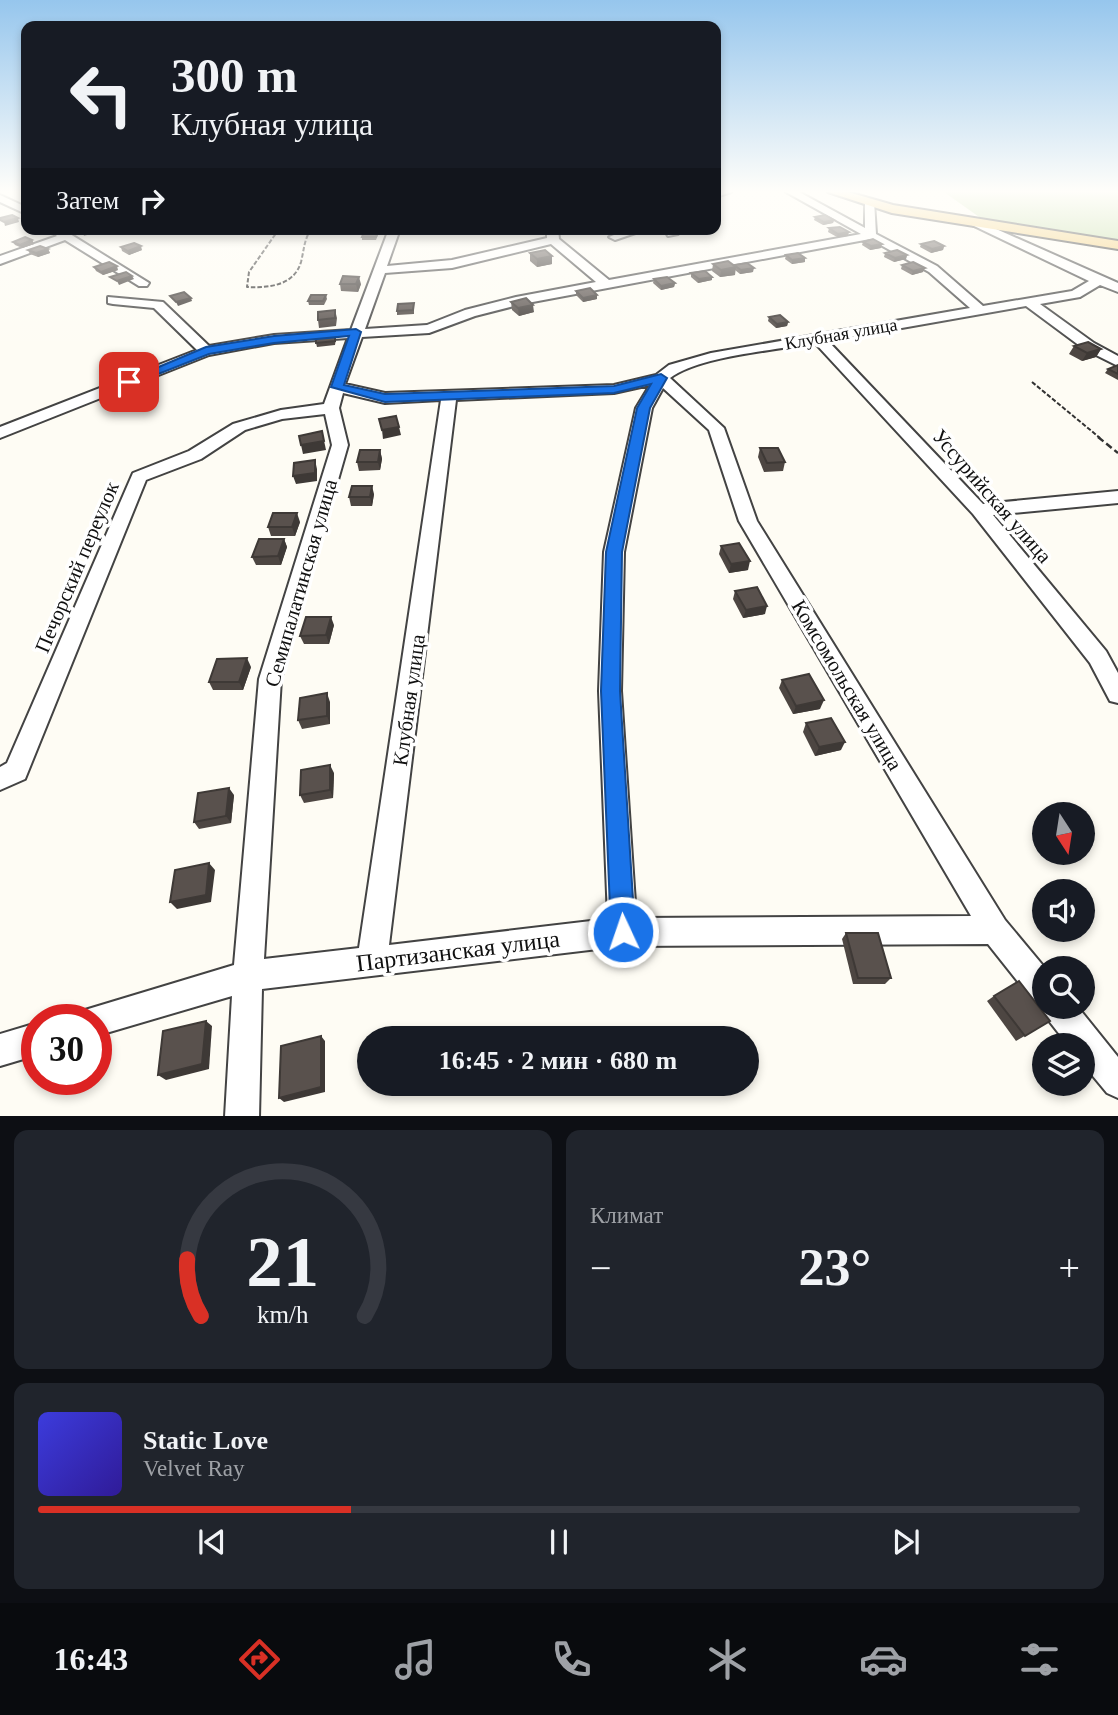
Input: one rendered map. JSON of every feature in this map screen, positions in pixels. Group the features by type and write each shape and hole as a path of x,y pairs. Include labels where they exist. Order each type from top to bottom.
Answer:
{"street":[{"path":"0,260 35,244"},
{"path":"78,244 143,283"},
{"path":"334,397 389,244"},
{"path":"380,270 452,264 521,244"},
{"path":"562,244 608,286"},
{"path":"0,433 206,351 274,339 429,329 470,313 509,303 828,244"},
{"path":"886,244 933,269 981,311"},
{"name":"Клубная улица","path":"334,397 450,397 614,389 661,378 674,368 711,357 1076,294 1098,281 1020,244"},
{"path":"1100,280 1118,288"},
{"path":"113,300 158,305 206,351"},
{"path":"1030,303 1089,346 1118,362"},
{"name":"Уссурийская улица","path":"818,338 978,510 1098,657 1118,694"},
{"path":"623,932 610,691 614,552 644,408 661,378"},
{"name":"Комсомольская улица","path":"661,378 716,429 748,521 995,930 1032,975"},
{"name":"Печорский переулок","path":"0,779 16,771 139,477 195,455 239,427 334,397"},
{"name":"Семипалатинская улица","path":"242,1116 248,976 270,679 340,445 334,397"},
{"name":"Клубная улица","path":"372,961 450,397"},
{"path":"978,510 1118,497"},
{"name":"Партизанская улица","path":"112,1016 248,976 623,932 995,930"},
{"path":"1067,1019 1118,1082"},
{"path":"0,1050 21,1044"}],"path":[{"path":"268,244 249,272 247,287 264,288 288,281 299,268 304,244"},
{"path":"1032,382 1118,453"}],"building":[{"path":"130,244 141,246 128,251 121,247"},
{"path":"921,244 944,246 932,249"},
{"path":"40,246 48,249 36,253 28,250"},
{"path":"545,250 552,256 537,259 530,253"},
{"path":"897,250 907,255 895,258 885,253"},
{"path":"798,253 805,258 792,260 786,255"},
{"path":"728,261 736,267 721,270 713,264"},
{"path":"109,262 117,266 101,272 94,267"},
{"path":"913,262 925,268 913,271 902,265"},
{"path":"747,263 754,268 741,270 734,265"},
{"path":"705,271 712,277 699,279 691,273"},
{"path":"126,272 132,276 117,281 110,277"},
{"path":"343,276 359,277 356,284 340,284"},
{"path":"667,277 675,283 661,286 654,279"},
{"path":"590,288 597,295 583,298 576,291"},
{"path":"184,292 191,298 176,302 170,296"},
{"path":"311,295 326,295 323,301 308,301"},
{"path":"526,298 533,305 518,308 511,302"},
{"path":"414,303 413,310 397,311 398,304"},
{"path":"335,310 335,318 318,320 318,312"},
{"path":"780,315 788,322 777,324 769,317"},
{"path":"335,334 335,341 316,343 316,336"},
{"path":"1088,342 1101,349 1087,353 1074,346"},
{"path":"1118,365 1118,374 1108,369"},
{"path":"396,416 399,427 382,430 379,419"},
{"path":"322,431 324,441 301,445 299,436"},
{"path":"760,448 778,448 785,462 767,463"},
{"path":"360,450 380,450 378,462 357,462"},
{"path":"315,460 315,473 293,476 294,463"},
{"path":"352,486 372,486 370,497 349,497"},
{"path":"273,513 297,513 292,527 268,527"},
{"path":"259,539 284,539 278,556 252,557"},
{"path":"739,543 750,561 731,564 721,546"},
{"path":"757,587 767,606 746,610 735,591"},
{"path":"306,617 331,617 326,635 300,636"},
{"path":"247,658 239,682 209,682 217,659"},
{"path":"809,674 824,700 796,706 782,680"},
{"path":"327,693 327,716 298,720 300,698"},
{"path":"831,718 845,742 819,747 806,723"},
{"path":"330,765 330,790 300,795 301,770"},
{"path":"229,788 226,816 194,822 198,793"},
{"path":"209,863 206,895 170,902 175,870"},
{"path":"846,933 878,933 891,978 858,978"},
{"path":"1019,981 1032,998 1032,1019 1050,1021 1025,1036 994,996"},
{"path":"206,1021 202,1064 158,1075 163,1031"},
{"path":"321,1036 321,1087 279,1098 281,1046"}],"route":[{"path":"129,382 206,351 274,339 356,332 337,387 385,398 614,389 661,378 644,408 614,552 610,691 623,932"}]}
